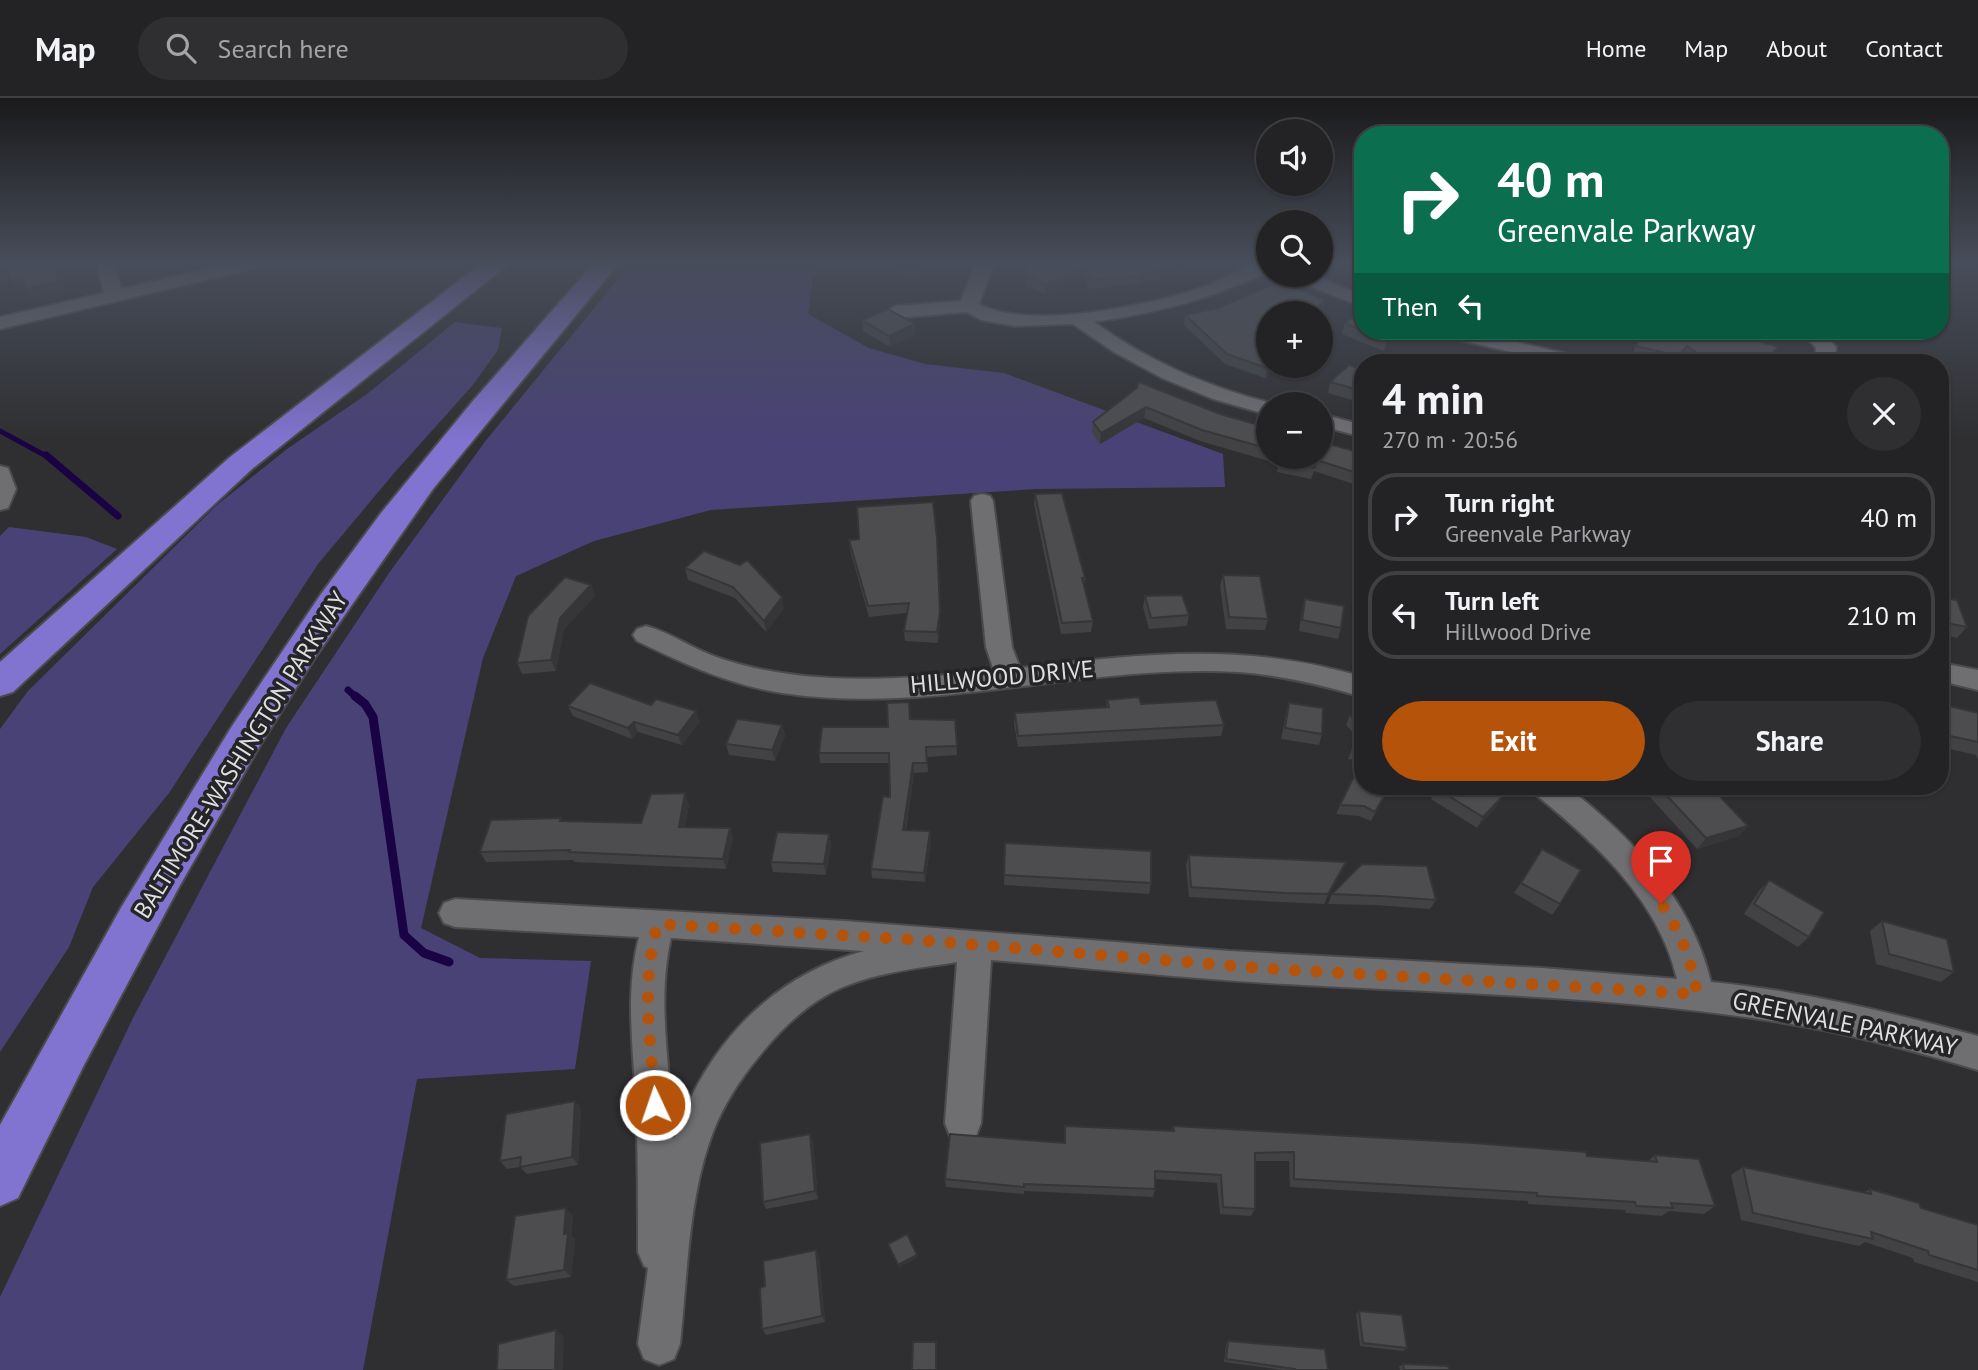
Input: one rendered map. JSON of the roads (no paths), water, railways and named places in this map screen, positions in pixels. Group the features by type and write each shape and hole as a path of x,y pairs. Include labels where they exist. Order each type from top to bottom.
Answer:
{"highway":[{"path":"0,683 241,463 422,322"},
{"name":"BALTIMORE-WASHINGTON PARKWAY","path":"0,1180 101,986 185,836 310,637 425,478 556,322"}],"street":[{"path":"1084,322 1120,347 1198,386 1225,397 1256,405"},
{"path":"1484,340 1544,354"},
{"path":"1333,423 1354,429"},
{"path":"0,473 5,489 0,503"},
{"path":"982,501 999,647 1010,678"},
{"name":"HILLWOOD DRIVE","path":"646,635 671,650 729,674 811,686 909,687 1118,666 1221,662 1281,667 1325,675 1354,684"},
{"path":"1949,674 1978,680"},
{"path":"1555,795 1598,832 1650,888 1672,918 1693,969 1697,994"},
{"name":"GREENVALE PARKWAY","path":"455,913 975,945 1274,969 1697,994 1836,1018 1978,1053"},
{"path":"658,924 649,954 648,992 655,1105 659,1357"},
{"path":"659,1357 685,1168 703,1112 736,1058 761,1028 790,1001 816,984 889,960 975,945 963,1123"}],"waterway":[{"path":"0,431 48,457"},
{"path":"46,455 118,516"},
{"path":"348,690 357,698"},
{"path":"355,696 365,704 373,717 404,935 424,953 449,962"}]}
